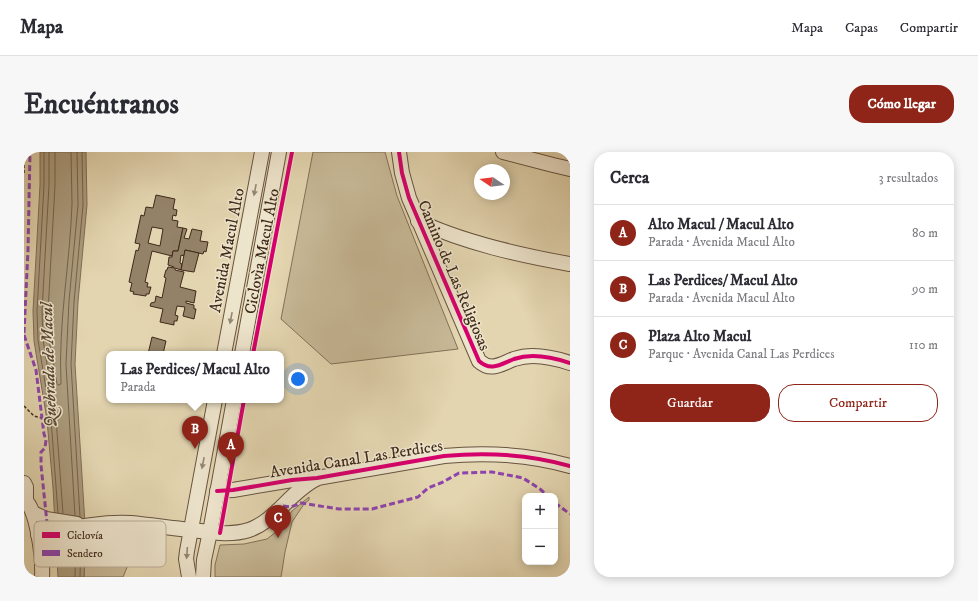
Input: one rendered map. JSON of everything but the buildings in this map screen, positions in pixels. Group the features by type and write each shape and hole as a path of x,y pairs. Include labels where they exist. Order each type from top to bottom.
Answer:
{"street":[{"name":"Avenida Macul Alto","path":"225,351 262,152"},
{"path":"243,351 279,152"},
{"name":"Camino de Las Religiosas","path":"399,152 405,186 418,221 479,361 482,364 492,367 519,357 541,356 570,363"},
{"path":"503,152 545,164 570,168"},
{"name":"Camino de Las Religiosas","path":"418,221 457,236 506,251 570,264"},
{"path":"189,577 186,559 190,530 214,403"},
{"path":"203,577 204,560 233,403"},
{"name":"Avenida Canal Las Perdices","path":"217,491 233,490 292,480 317,478 444,456 464,454 502,454 521,456 570,466"},
{"name":"Avenida Canal Las Perdices","path":"166,527 236,533 256,527 273,515 297,491 317,478"},
{"path":"24,483 26,487 25,499 30,505 35,521"},
{"path":"33,513 45,521"}],"path":[{"path":"24,152 24,173"},
{"path":"24,406 34,416 42,418"}],"shaded area":[{"path":"313,152 385,152 397,196 458,349 331,364 281,319"},
{"path":"309,497 309,500 304,504 292,522 281,577 215,577 215,565 220,545 244,544 267,539 276,532 292,511"},
{"path":"85,567 127,567 123,577 84,577"}],"water":[{"name":"Quebrada de Macul","path":"40,152 86,152 87,205 78,302 75,364 85,521 55,521 47,420 34,341 33,311 40,185"},
{"path":"57,567 85,567 84,577 58,577"}],"marked path":[{"path":"24,333 28,250 30,152"},
{"path":"24,335 36,370 46,440 45,448 41,452 41,465 47,521"},
{"path":"283,506 291,507 301,503 339,509 372,509 418,497 428,488 459,473 492,472 523,478 545,493"},
{"path":"558,505 570,514"}],"cycle path":[{"name":"Ciclovìa Macul Alto","path":"254,351 292,152"},
{"path":"399,152 402,173 409,198 479,361 492,367 525,356 533,356 552,358 570,363"},
{"path":"220,533 243,403"},
{"path":"217,491 233,490 292,480 317,478 444,456 476,454 507,455 539,459 570,466"}],"place":[{"name":"Las Perdices/ Macul Alto","path":"195,449"},
{"name":"Alto Macul / Macul Alto","path":"231,465"},
{"name":"Plaza Alto Macul","path":"278,538"}]}
